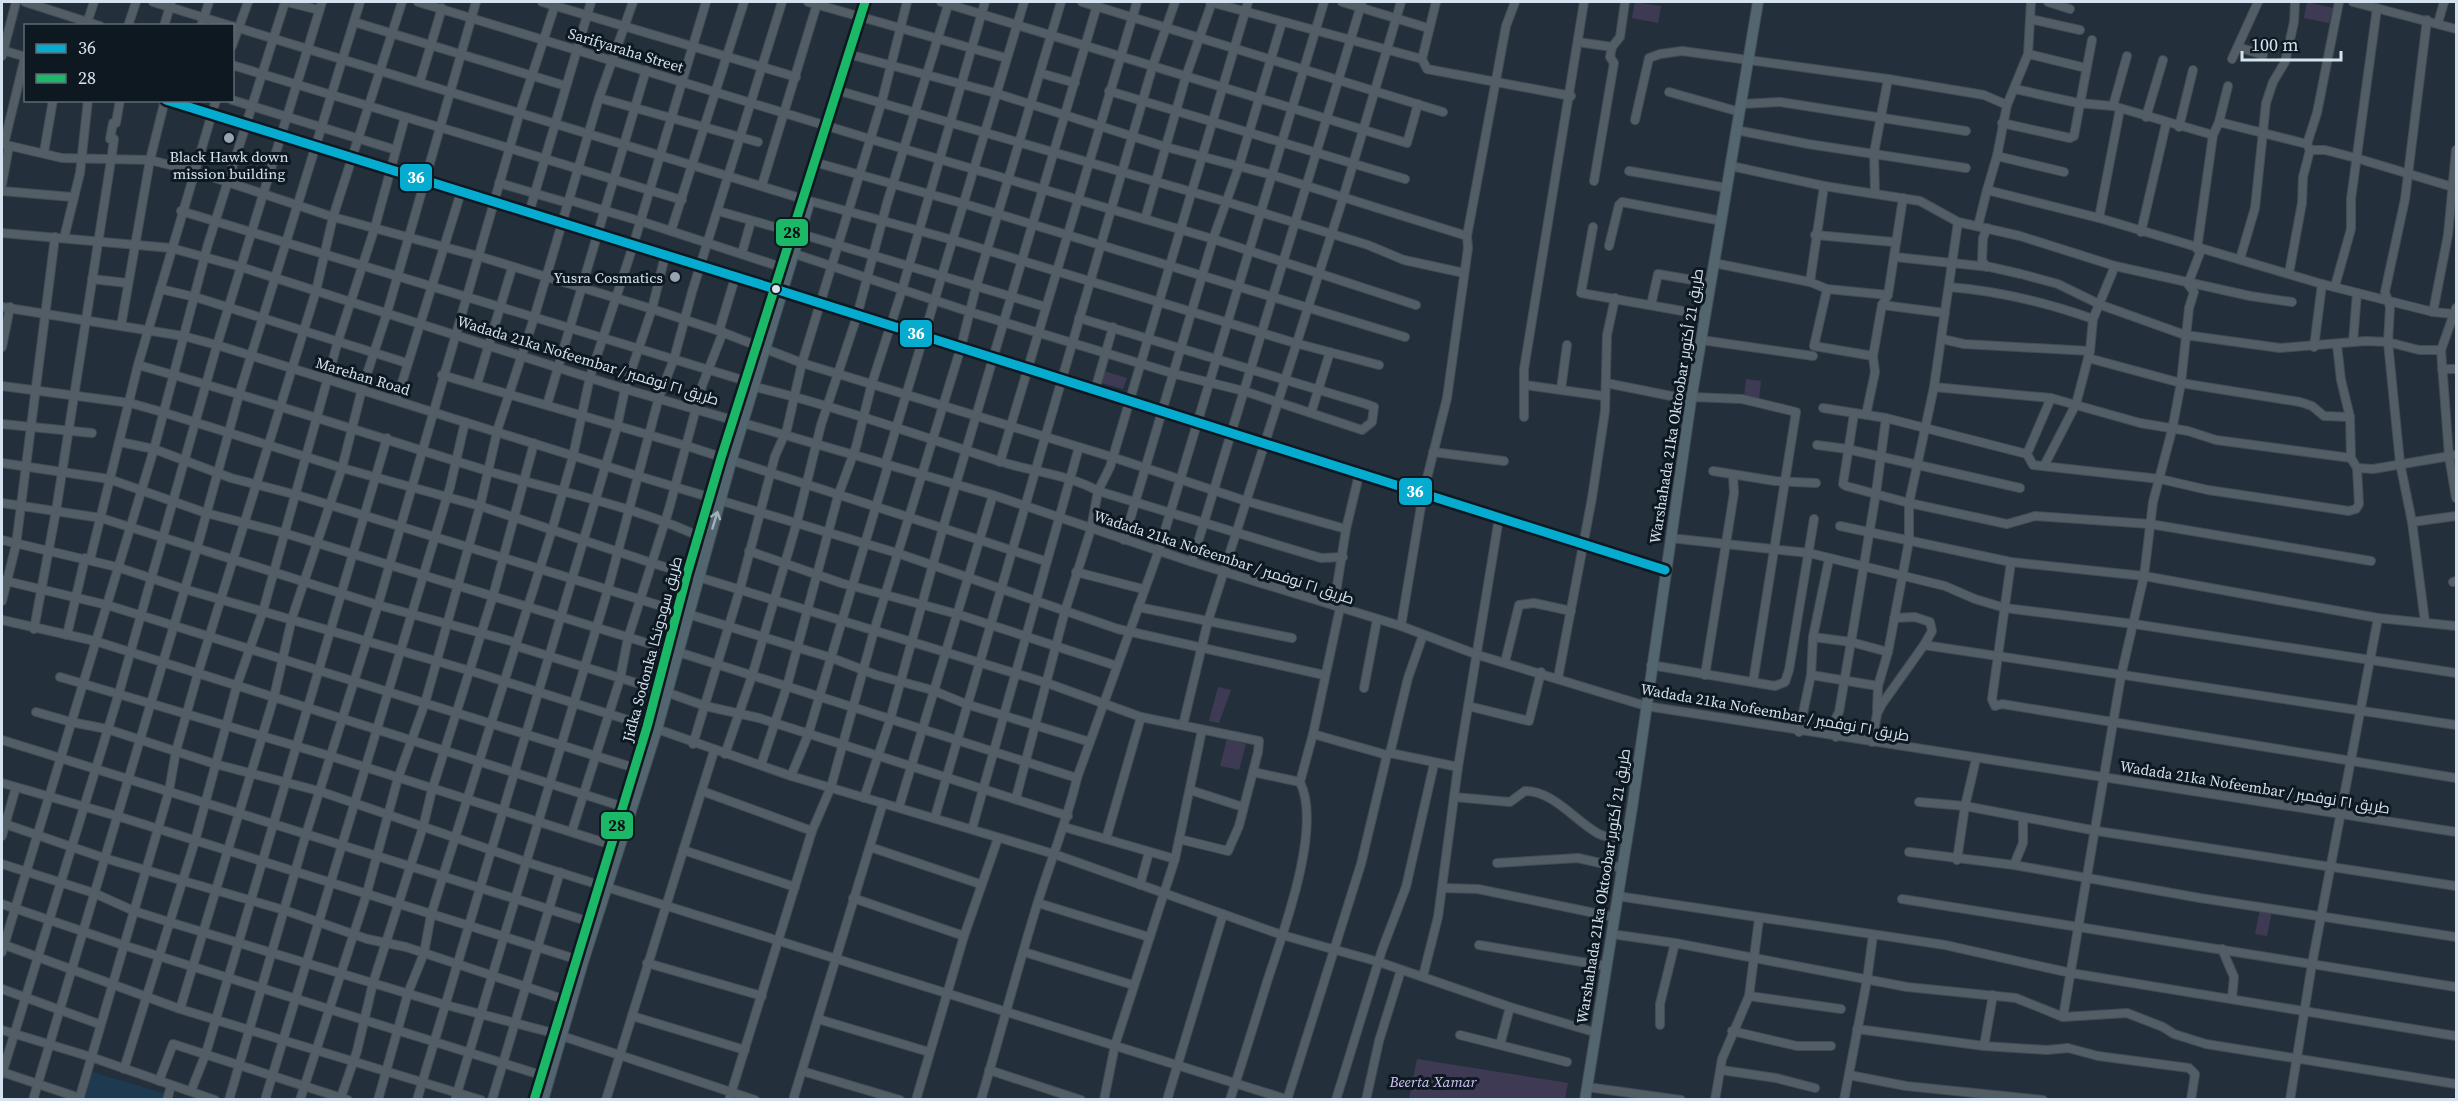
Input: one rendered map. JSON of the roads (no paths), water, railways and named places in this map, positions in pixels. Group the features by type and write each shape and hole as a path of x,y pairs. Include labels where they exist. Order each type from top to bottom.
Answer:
{"main road":[{"name":"Jidka Sodonka طريق سودونكا","path":"863,18 865,2"},
{"name":"Jidka Sodonka طريق سودونكا","path":"779,290 781,267 797,233 851,54 871,2"},
{"name":"Warshahada 21ka Oktoobar طريق 21 أكتوبر","path":"1585,1100 1594,1032 1628,839 1651,665 1704,315 1758,2"},
{"name":"Jidka Sodonka طريق سودونكا","path":"807,200 821,164 829,126 843,92 851,54"},
{"name":"Jidka Sodonka طريق سودونكا","path":"534,1100 557,1035 652,728 682,614 687,574 703,538 716,498 779,290 795,254 797,233"},
{"name":"Jidka Sodonka طريق سودونكا","path":"682,614 698,577 703,538"},
{"name":"Jidka Sodonka طريق سودونكا","path":"543,1100 563,999 579,960 587,921 603,884 635,768 652,728"}],"street":[{"path":"16,2 2,52 24,57"},
{"path":"25,2 87,24 94,2"},
{"path":"129,24 136,2"},
{"path":"153,2 171,4 202,22 218,24"},
{"path":"202,22 210,2"},
{"path":"248,2 234,26 588,134 695,164 807,200 988,250 1295,343 1379,365"},
{"path":"402,2 390,33 354,159 333,217 316,291 278,406 234,560 198,673 176,751 169,791 134,911 123,945 112,983 99,1024 80,1099 2,1073 12,1033 38,957 119,693 217,345 320,5 286,2 216,222 162,412 154,449 2,947 38,957 73,968 112,983 147,997 180,1009 216,1018 315,1050 353,1059 423,1081 456,1095 481,1100"},
{"path":"33,1100 219,473 239,395 360,2"},
{"name":"Sarifyaraha Street","path":"418,2 870,139 1213,239 1416,305"},
{"path":"180,1009 274,697 292,618 306,582 328,505 342,468 362,389 387,313 407,236 476,2"},
{"path":"542,2 556,3 624,27 796,77"},
{"path":"529,213 591,2"},
{"path":"300,1100 366,896 398,778 425,703 498,433 588,134 633,2"},
{"path":"378,1100 408,993 424,953 431,915 552,530 573,456 590,377 633,246 706,2"},
{"path":"671,231 695,164 744,2"},
{"path":"456,1095 594,628 608,589 659,398 674,360 684,320 742,138 782,2"},
{"path":"693,744 729,628 760,511 795,397 802,363 861,175 907,2"},
{"path":"725,754 741,713 764,637 797,522 805,485 838,373 858,316 882,221 938,40 946,2 1407,143 1418,105"},
{"path":"761,765 787,686 838,496 854,455 872,383 902,290 938,158 985,2"},
{"path":"791,777 808,735 832,658 906,394 1024,2"},
{"path":"730,1096 812,831 831,787 874,631 944,405 976,287 1061,2"},
{"path":"1082,2 1097,3 1131,18 1234,47 1443,112"},
{"path":"1000,462 1137,2"},
{"path":"935,817 966,704 1002,590 1023,506 1062,381 1153,65 1175,2"},
{"path":"1145,219 1186,76 1201,38 1211,2 1422,59"},
{"path":"1017,798 1058,647 1065,611 1091,529 1098,491 1112,457 1248,2"},
{"path":"981,1100 1038,903 1068,816 1077,778 1171,512 1324,2"},
{"path":"1342,2 1361,4 1428,28"},
{"path":"1183,725 1208,621 1223,571 1306,305 1319,273 1401,2"},
{"path":"1436,2 1422,59 1427,69 1571,96"},
{"path":"1401,626 1423,494 1447,398 1468,248 1467,236 1511,2"},
{"path":"1524,417 1524,369 1571,96 1584,2"},
{"path":"1594,181 1614,63 1610,57 1612,47 1620,37 1626,2"},
{"path":"1978,226 1997,156 2007,105 2028,54 2031,2"},
{"path":"2048,2 2070,9"},
{"path":"2232,59 2258,2"},
{"path":"2240,259 2254,208 2266,103 2273,82 2285,62 2295,2"},
{"path":"2289,273 2302,203 2303,177 2339,2"},
{"path":"2353,2 2377,8 2392,6 2457,29"},
{"path":"2438,23 2444,2"},
{"path":"229,1100 306,834 378,604 442,375 520,112 556,3"},
{"path":"762,185 796,77 813,3 1006,58"},
{"path":"864,798 890,720 943,528 995,358 1020,261 1044,189 1097,3"},
{"path":"166,24 171,4"},
{"path":"1192,562 1361,4"},
{"path":"420,81 442,8"},
{"path":"2335,286 2351,229 2351,199 2377,8"},
{"path":"2030,19 2080,30"},
{"path":"2425,622 2412,522 2400,463 2388,342 2390,318 2385,292 2408,173 2427,20"},
{"path":"354,22 566,86"},
{"path":"1125,540 1213,239 1239,166 1282,22"},
{"path":"2002,123 2073,137 2092,39"},
{"path":"1578,42 1612,47"},
{"path":"2238,47 2263,55"},
{"path":"1635,120 1649,58 1682,51 1888,79 1984,95 2007,105"},
{"path":"851,54 995,93 1166,147 1272,175 1467,236"},
{"path":"2028,54 2086,68"},
{"path":"2099,218 2116,108 2127,56"},
{"path":"2146,117 2163,60"},
{"path":"2,184 5,145 24,61"},
{"path":"234,66 682,200"},
{"path":"547,405 646,70"},
{"path":"2179,127 2193,70"},
{"path":"1040,73 1075,83"},
{"path":"1875,194 1874,153 1888,79"},
{"path":"2188,284 2199,249 2213,135 2219,122 2228,86"},
{"path":"2015,89 2078,103 2116,108 2166,124 2213,135"},
{"path":"1109,91 1405,179"},
{"path":"843,92 882,101 1227,202 1404,260 1464,273"},
{"path":"1668,92 1740,108 1780,102 1966,131"},
{"path":"599,98 637,106 758,142"},
{"path":"234,101 396,150"},
{"path":"44,152 53,102"},
{"path":"2,601 5,581 16,545 24,466 59,237 80,173 88,102"},
{"path":"34,629 75,395 114,139 110,139 120,102"},
{"path":"121,326 150,160 164,102"},
{"path":"179,102 391,171 779,290 890,327 961,347 1062,381 1232,432 1359,475 1665,570"},
{"path":"67,635 75,596 101,518 138,365 181,211 215,102"},
{"path":"124,1069 133,1034 147,997 195,841 237,685 263,611 297,495 338,340 375,226 405,117"},
{"path":"2219,122 2356,158 2455,188"},
{"path":"2141,232 2166,124"},
{"path":"1737,130 1808,144 1966,168"},
{"path":"5,145 44,152 62,158 150,160 194,171 333,217 375,226 615,300 652,309 721,331 802,363 1112,457 1246,501 1346,529"},
{"path":"2433,312 2452,236 2457,150"},
{"path":"1997,156 2064,172"},
{"path":"821,164 1306,305 1405,337"},
{"path":"1731,165 1824,186 1920,201 1958,222 2020,236 2115,266 2188,284 2292,302"},
{"path":"1629,171 1727,188"},
{"path":"500,183 535,194 605,210 781,267"},
{"path":"1810,282 1815,235 1824,186"},
{"path":"1987,190 2099,218 2322,284 2433,312 2456,311 2441,350 2457,498"},
{"path":"2,191 72,197"},
{"path":"397,399 461,192"},
{"path":"1866,415 1875,372 1873,356 1882,305 1888,295 1895,257 1894,242 1903,198"},
{"path":"1609,246 1619,205 1622,202 1722,221"},
{"path":"181,211 637,350 708,368 750,384 863,417 1000,462 1070,480 1135,503 1203,521 1321,558 1343,557"},
{"path":"718,211 1046,308"},
{"path":"742,253 752,221"},
{"path":"1872,742 1877,714 1878,686 1888,652 1910,541 1909,503 1934,387 1958,222"},
{"path":"1593,227 1581,293 1704,315"},
{"path":"1987,228 1983,238 1982,261 1987,267"},
{"name":"Wadada 21ka Nofeembar / طريق ٢١ نوفمبر","path":"2,232 171,248 241,267 625,388 993,495 1192,562 1401,626 1478,655 1541,672 1646,706 1799,732 2457,831"},
{"path":"1815,235 1894,242"},
{"path":"795,254 970,312 1072,340 1175,374 1276,401 1362,430 1372,422 1374,407 1183,347 1079,318"},
{"path":"417,1100 617,427 625,388 652,309 665,256"},
{"path":"1895,257 1987,267 2058,284 2101,305 2185,335 2280,348 2352,342 2388,342 2419,350 2441,350"},
{"path":"1714,263 1810,282 1827,289 1888,295"},
{"path":"2045,464 2076,404 2089,354 2093,319 2101,305 2115,266"},
{"path":"477,384 512,268"},
{"path":"1652,305 1658,274 1710,283"},
{"path":"572,831 593,757 620,679 628,638 664,524 735,278"},
{"path":"92,279 127,283"},
{"path":"2063,1017 2086,878 2097,831 2121,676 2144,576 2153,502 2172,430 2181,383 2185,335 2194,292 2188,284"},
{"path":"2314,346 2322,284"},
{"path":"1949,287 2011,294 2046,302 2093,319"},
{"path":"160,289 195,297 407,363"},
{"path":"1827,289 1814,346 1873,356"},
{"path":"2352,342 2357,293"},
{"path":"1558,678 1594,487 1605,411 1607,335 1615,298"},
{"path":"1882,305 1946,313"},
{"path":"2,346 6,307"},
{"name":"Marehan Road","path":"6,307 183,336 217,345 397,399 638,476 897,553 1118,629 1324,675"},
{"path":"1095,390 1113,327"},
{"path":"1942,339 1964,344 2089,354 2181,383 2300,402 2312,406 2324,416 2350,417"},
{"path":"1701,340 1813,356"},
{"path":"1561,389 1567,345"},
{"path":"2051,398 2027,454 2031,464 2160,479 2208,490 2349,511 2356,509 2359,504 2357,468 2351,458 2350,417 2341,380 2337,345"},
{"path":"1311,413 1330,352"},
{"path":"138,365 318,416 488,471 628,511 703,538"},
{"path":"2442,369 2457,369"},
{"path":"442,375 582,415 649,437 687,446 771,475 1046,561"},
{"path":"1606,383 1691,398 1742,399 1796,412 1753,682"},
{"path":"1525,385 1604,396"},
{"path":"2,386 129,403 162,412 342,468 376,475 412,488 480,506 687,574 842,619 911,643 1047,683 1142,717 1258,741 1253,772 1232,846 1228,851 1179,839"},
{"path":"1934,387 2051,398 2172,430 2188,431 2216,440 2351,458"},
{"path":"1823,408 1886,418 1925,430 2027,454"},
{"path":"1854,414 1843,484 1909,503 2007,524 2035,516 2150,524 2371,561"},
{"path":"1836,737 1833,724 1839,712 1882,458 1886,418"},
{"path":"266,1100 447,497 465,422"},
{"path":"2,424 92,433"},
{"path":"191,1091 206,1053 252,901 387,438"},
{"path":"120,442 154,449 255,485 297,495 832,658 901,682 932,690 966,704 1003,713 1090,742"},
{"path":"159,1082 171,1045 206,1053 343,1099 373,983 423,827 456,712 471,671 526,482 534,443"},
{"path":"1817,445 1847,449 2020,488"},
{"path":"972,829 1079,447"},
{"path":"1433,452 1504,461"},
{"path":"2357,468 2373,469 2453,455"},
{"path":"2,463 109,479 206,513 284,533 388,566 457,584 1077,778"},
{"path":"1713,471 1775,481 1816,483"},
{"path":"1230,1100 1300,876 1306,806 1305,794 1300,782 1313,734 1337,606 1346,529 1359,475"},
{"path":"1705,675 1734,493 1733,475"},
{"path":"899,807 932,690 993,495"},
{"path":"2,503 56,512 62,510 101,518 411,614 514,642 516,646 584,668 705,706 741,713 1017,798 1068,816"},
{"path":"2412,522 2457,516"},
{"path":"1422,976 1443,888 1458,766 1499,518"},
{"path":"1651,665 1775,686 1785,682 1788,678 1814,519"},
{"path":"1840,526 2011,562 2144,576 2378,618 2457,626"},
{"path":"1670,538 1809,553 1904,575 2004,608 2134,624 2457,674"},
{"path":"2,540 117,567 184,589 471,671 571,705 652,728 791,777 935,817 1054,854 1282,934 1334,951 1379,962 1510,1007 1594,1032"},
{"path":"749,551 817,574 957,614 1117,666"},
{"path":"1799,732 1811,675 1813,637 1829,559"},
{"path":"2011,562 1992,699 1995,706 2002,704 2457,778"},
{"path":"1076,572 1143,589"},
{"path":"5,581 43,588 107,605 172,627 492,722 593,757 635,768"},
{"path":"1505,662 1519,605 1534,603 1571,611"},
{"path":"1138,607 1292,638"},
{"path":"1877,714 1932,631 1930,622 1915,617 1894,618"},
{"path":"2290,1100 2320,915 2378,618"},
{"path":"2,620 95,641 624,807"},
{"path":"1364,688 1377,620"},
{"path":"36,712 107,729 214,764 319,791 526,862 836,956 1178,1067 1288,1099 1361,864 1408,678 1423,635"},
{"path":"1813,637 1851,642 1888,652"},
{"path":"1924,645 2457,725"},
{"path":"1468,706 1529,721 1541,672"},
{"path":"1811,675 1878,686"},
{"path":"60,677 149,701 151,704 330,756 612,845"},
{"path":"1106,839 1142,717"},
{"path":"1104,1100 1115,1046 1175,859 1202,730"},
{"path":"1313,734 1388,754 1434,764 1458,766"},
{"path":"2,740 587,921"},
{"path":"606,1100 617,1055 632,1016 714,751"},
{"path":"1957,860 1965,807 1976,759"},
{"path":"1336,1100 1379,962 1406,886 1434,764"},
{"path":"1253,772 1300,782"},
{"path":"2,783 157,828 366,896 579,960"},
{"path":"2,836 16,787"},
{"path":"1190,790 1243,807"},
{"path":"1454,797 1510,802 1525,791 1536,792 1582,820 1598,834 1628,839"},
{"path":"702,792 812,831"},
{"path":"1919,802 1965,807 2097,831 2457,886"},
{"path":"793,1100 883,803"},
{"path":"2014,866 2023,843 2023,818"},
{"path":"5,824 72,848 284,910 353,934 424,953 563,999"},
{"path":"1064,827 1175,859"},
{"path":"916,1100 980,884 998,838"},
{"path":"870,848 980,884"},
{"path":"683,850 795,887"},
{"path":"1140,885 1149,852"},
{"path":"1909,852 2014,866 2457,937"},
{"path":"1497,863 1578,858 1622,868"},
{"path":"2,864 94,893 134,911 169,922 446,1005 557,1035 730,1096 755,1100"},
{"path":"492,1100 501,1063 560,872"},
{"path":"1443,888 1478,889 1614,917"},
{"path":"1617,896 1959,948 2071,973 2457,1036"},
{"path":"853,898 964,936"},
{"path":"1902,899 2457,987"},
{"path":"1038,903 1149,937"},
{"path":"2,904 123,945 541,1075"},
{"path":"1167,1100 1223,914"},
{"path":"1715,1100 1722,1059 1732,1031 1749,996 1752,958 1759,919"},
{"path":"1611,934 1675,943 1907,987 2024,1000 2063,1017 2127,1013 2163,1027 2174,1035 2206,1044 2457,1084"},
{"path":"1844,1100 1867,980 1873,935"},
{"path":"1660,1025 1660,1004 1675,943"},
{"path":"1479,945 1606,966"},
{"path":"2222,949 2234,977 2232,998"},
{"path":"1024,952 1133,985"},
{"path":"647,963 762,996"},
{"path":"1366,1100 1379,1041 1401,970"},
{"path":"2,989 60,1007 99,1024"},
{"path":"1984,1046 1993,995"},
{"path":"1749,996 1841,1009"},
{"path":"1500,1045 1510,1007"},
{"path":"632,1016 745,1050"},
{"path":"818,1019 929,1052"},
{"path":"1857,1029 1984,1046 2021,1049 2068,1048 2098,1056 2188,1068 2195,1074 2191,1100"},
{"path":"2,1030 91,1057 215,1100"},
{"path":"1732,1031 1797,1046 1831,1046"},
{"path":"1460,1035 1567,1062"},
{"path":"989,1070 1081,1100"},
{"path":"1721,1070 1776,1078 1815,1088"},
{"path":"802,1071 900,1100"},
{"path":"1849,1075 1906,1086 2043,1100"},
{"path":"167,1100 171,1086"},
{"path":"1587,1088 1681,1100"}],"place":[{"name":"Black Hawk down mission building","path":"229,138"},
{"name":"Yusra Cosmatics","path":"675,277"}],"park label":[{"name":"Beerta Xamar","path":"1433,1081"}]}
